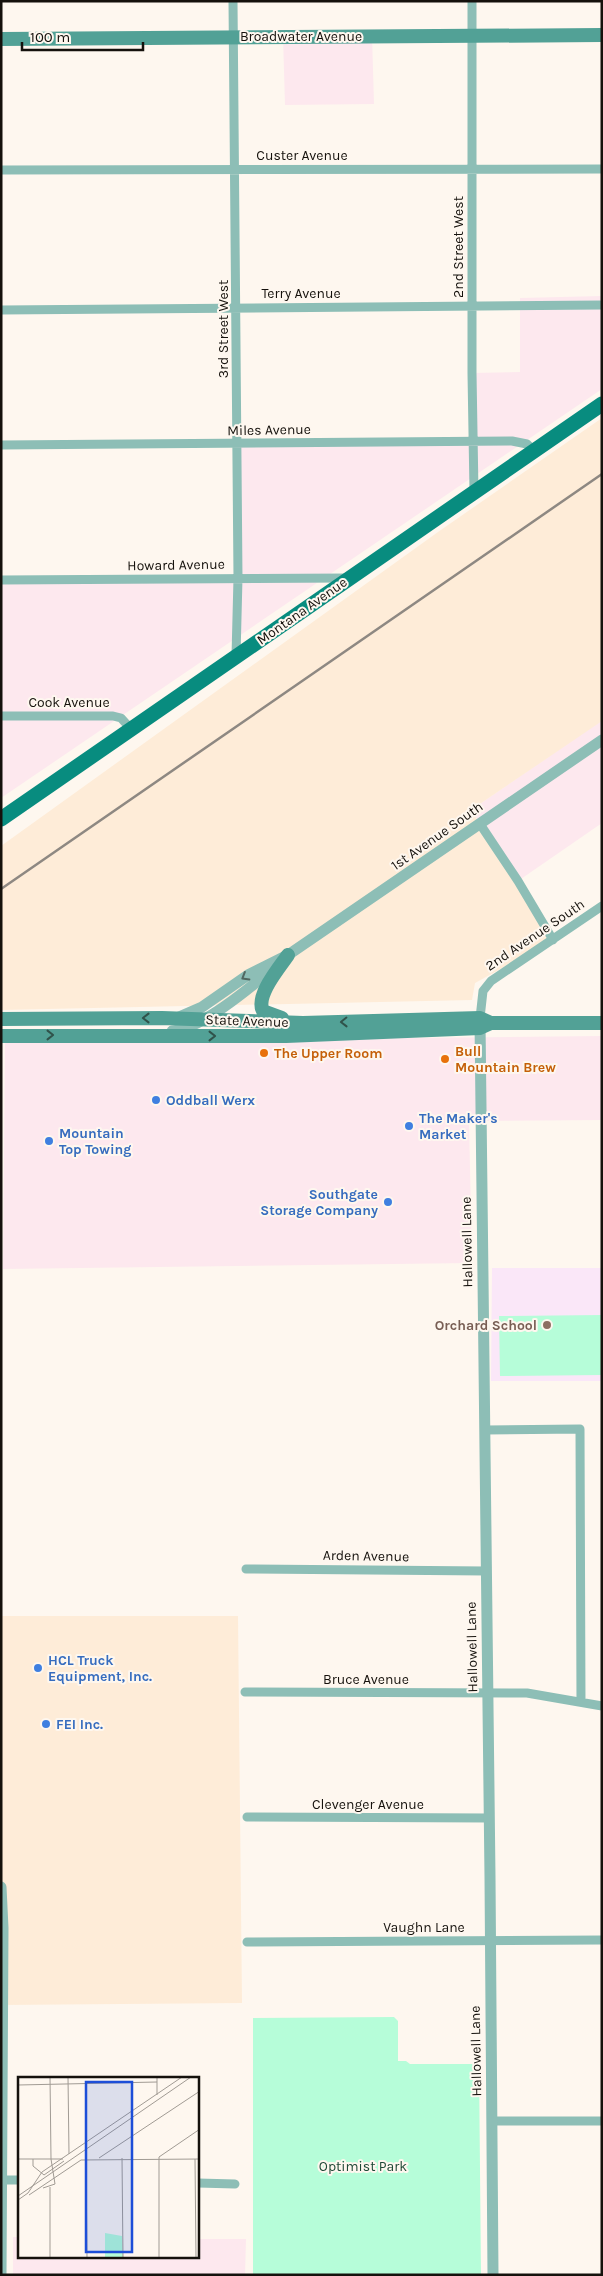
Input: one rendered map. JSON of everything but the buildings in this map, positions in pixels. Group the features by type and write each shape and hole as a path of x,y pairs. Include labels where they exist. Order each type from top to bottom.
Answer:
{"main road":[{"name":"Broadwater Avenue","path":"1,38 602,34"},
{"name":"Montana Avenue","path":"1,818 602,404"},
{"path":"288,955 263,993 261,1008 268,1014 303,1023"},
{"name":"State Avenue","path":"1,1019 170,1019 303,1023 602,1023"},
{"name":"State Avenue","path":"1,1036 286,1036 484,1023"}],"street":[{"name":"3rd Street West","path":"233,1 238,578 236,656"},
{"name":"2nd Street West","path":"472,1 474,492"},
{"name":"Custer Avenue","path":"1,170 235,168 602,169"},
{"name":"Terry Avenue","path":"1,310 602,305"},
{"name":"Miles Avenue","path":"1,445 473,441 520,442 527,444 534,451"},
{"name":"Howard Avenue","path":"1,580 350,578"},
{"name":"Cook Avenue","path":"1,716 113,716 122,718 131,729"},
{"name":"1st Avenue South","path":"80,1035 183,1030 204,1020 259,980 288,955 602,740"},
{"path":"480,824 518,881 553,940"},
{"name":"2nd Avenue South","path":"484,1023 482,991 491,981 602,906"},
{"name":"1st Avenue South","path":"170,1019 190,1014 248,975 288,955"},
{"name":"Hallowell Lane","path":"484,1023 486,1571 493,2275"},
{"path":"485,1430 580,1429 582,1702"},
{"name":"Arden Avenue","path":"246,1569 486,1571"},
{"name":"Bruce Avenue","path":"245,1692 527,1693 602,1706"},
{"name":"Clevenger Avenue","path":"247,1817 489,1818"},
{"path":"1,1887 2,2275"},
{"name":"Vaughn Lane","path":"247,1942 602,1940"},
{"path":"492,2121 602,2121"},
{"path":"2,2180 18,2180"},
{"path":"199,2183 235,2184"}],"shaded area":[{"path":"372,35 374,104 285,105 283,36"},
{"path":"602,296 602,389 1,798 1,580 238,578 237,444 473,441 472,373 520,372 520,298"},
{"path":"602,418 602,721 471,810 518,881 553,940 475,983 472,1000 1,1010 1,846 438,532"},
{"path":"602,720 602,823 518,881 471,810"},
{"path":"602,1036 602,1120 469,1121 472,1263 3,1269 5,1042"},
{"name":"Orchard School","path":"492,1268 602,1268 602,1381 491,1381"},
{"path":"1,1616 238,1616 242,2003 1,2005"},
{"path":"13,2237 18,2237 18,2258 199,2258 199,2239 246,2239 245,2275 13,2275"}],"green space":[{"path":"602,1315 602,1375 500,1376 499,1316"},
{"name":"Optimist Park","path":"394,2017 398,2021 398,2061 406,2061 410,2064 479,2064 481,2275 253,2275 253,2018"}],"railway":[{"path":"1,889 602,474"}],"place":[{"name":"The Upper Room","path":"264,1053"},
{"name":"Bull Mountain Brew","path":"445,1059"},
{"name":"Oddball Werx","path":"156,1100"},
{"name":"The Maker's Market","path":"409,1126"},
{"name":"Mountain Top Towing","path":"49,1141"},
{"name":"Southgate Storage Company","path":"388,1202"},
{"name":"Orchard School","path":"547,1325"},
{"name":"HCL Truck Equipment, Inc.","path":"38,1668"},
{"name":"FEI Inc.","path":"46,1724"}]}
